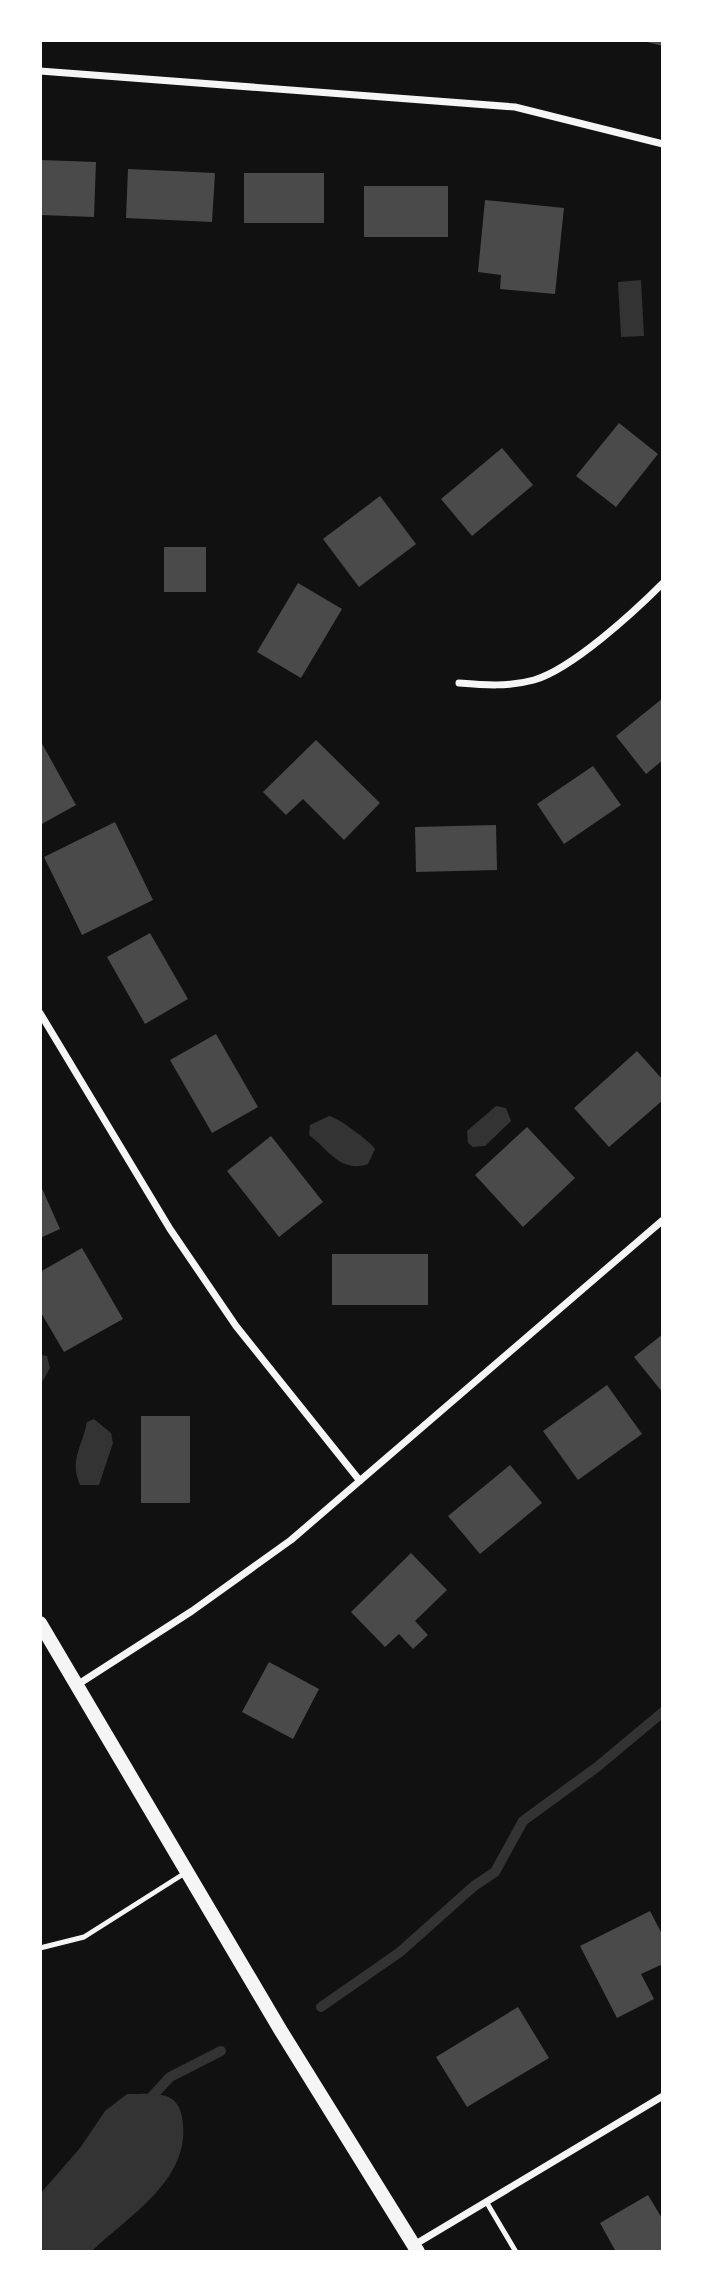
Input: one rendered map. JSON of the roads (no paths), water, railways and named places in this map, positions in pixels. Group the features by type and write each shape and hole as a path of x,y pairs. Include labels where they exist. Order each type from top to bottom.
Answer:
{"main road":[{"path":"40,1623 281,2031 416,2248"}],"street":[{"path":"40,71 515,107 663,144"},
{"path":"459,683 496,686 536,679 572,660 663,583"},
{"path":"40,1013 170,1229 236,1326 360,1481"},
{"path":"77,1685 291,1540 663,1220"},
{"path":"416,2248 663,2096"}],"lane":[{"path":"40,1948 84,1937 187,1872"},
{"path":"487,2203 516,2252"}],"waterway":[{"path":"321,2007 400,1952 474,1886 495,1872 523,1821 597,1767 663,1712"},
{"path":"145,2104 170,2077 221,2051"}]}
